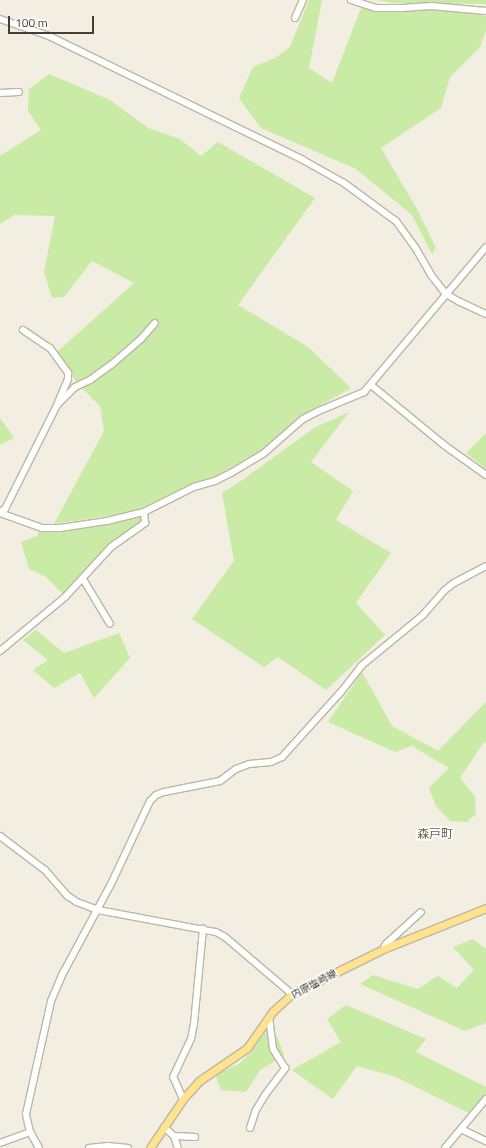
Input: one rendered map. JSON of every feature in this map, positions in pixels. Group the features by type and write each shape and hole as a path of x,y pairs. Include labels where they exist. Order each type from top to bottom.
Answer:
{"main road":[{"name":"内原塩崎線","path":"150,1148 183,1099 199,1080 247,1048 278,1005 292,994 383,949 486,908"}],"street":[{"path":"295,18 303,0"},
{"path":"351,0 375,8 432,6 486,11"},
{"path":"0,19 49,36 290,154 344,183 396,221 415,246 431,276 446,294 463,304 486,314"},
{"path":"0,93 19,92"},
{"path":"24,330 50,348 68,373 68,379 57,405 5,509 0,513 32,526 49,528 107,521 144,512 188,489 231,473 263,454 303,419 364,392 486,247"},
{"path":"57,405 76,387 99,373 135,344 155,323"},
{"path":"371,385 444,445 486,475"},
{"path":"0,652 65,597 111,547 146,524 144,512"},
{"path":"39,1148 30,1132 26,1114 51,1001 62,975 98,910 150,801 156,795 178,788 220,781 236,769 249,764 271,762 282,757 341,692 361,666 423,615 445,590 454,583 486,566"},
{"path":"83,579 110,624"},
{"path":"0,836 45,870 68,896 88,908 203,928 216,932 225,937 292,994"},
{"path":"383,949 386,944 421,912"},
{"path":"183,1099 173,1077 191,1039 194,1024 203,928"},
{"path":"250,1128 256,1110 285,1068 273,1049 269,1017"},
{"path":"445,1148 485,1102"},
{"path":"164,1127 174,1136 178,1148"},
{"path":"461,1129 486,1142"},
{"path":"0,1143 30,1132"},
{"path":"174,1136 195,1137"},
{"path":"89,1148 108,1146 128,1148"}],"green space":[{"path":"309,0 322,0 309,68 332,83 361,8 380,11 434,8 486,16 486,30 480,47 450,77 441,108 381,148 417,209 436,248 432,254 412,215 356,169 261,128 239,98 253,67 275,58 290,47"},
{"path":"378,0 486,0 486,4 394,3"},
{"path":"49,74 110,100 148,128 180,139 201,156 218,142 315,198 238,305 308,347 351,388 302,416 269,445 219,475 191,484 133,512 54,524 104,431 100,406 77,383 57,352 134,283 92,261 64,297 52,298 44,272 55,216 14,215 0,224 0,156 41,130 28,111 29,89"},
{"path":"349,412 311,462 353,491 336,520 391,553 356,603 385,635 326,690 278,657 264,667 192,619 234,561 222,493 314,428"},
{"path":"0,418 14,438 0,445"},
{"path":"486,433 486,469 466,453"},
{"path":"141,515 142,522 103,550 63,594 46,577 29,569 21,542 37,536 40,530 62,531"},
{"path":"36,630 64,653 119,633 130,658 94,698 80,673 54,688 33,670 48,660 23,640"},
{"path":"362,672 392,726 438,751 486,702 486,743 484,742 460,778 475,796 476,814 467,822 450,821 436,806 429,788 449,768 412,746 395,752 328,722"},
{"path":"473,939 486,949 486,1023 465,1031 360,984 373,975 418,989 438,976 457,988 474,970 453,947"},
{"path":"346,1005 426,1039 416,1052 486,1087 486,1093 471,1114 396,1077 357,1066 333,1099 292,1070 341,1042 327,1019"},
{"path":"267,1030 278,1038 284,1056 260,1070 246,1092 221,1090 215,1074 239,1064 251,1052"}],"district":[{"name":"森戸町","path":"435,834"}]}
